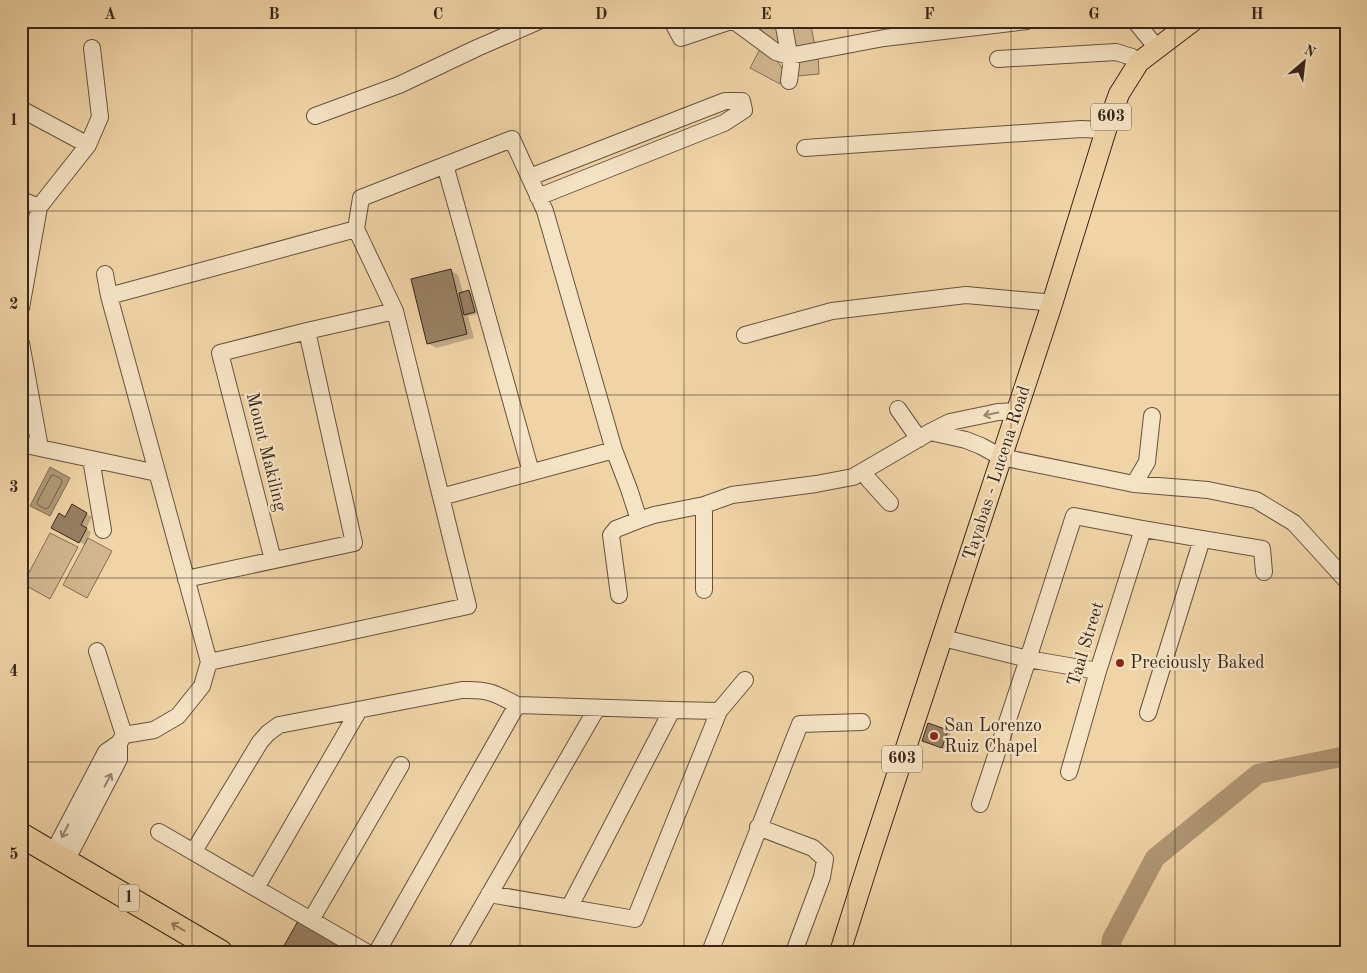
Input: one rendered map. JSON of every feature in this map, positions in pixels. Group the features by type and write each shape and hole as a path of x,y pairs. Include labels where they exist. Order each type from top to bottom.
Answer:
{"highway":[{"name":"1","path":"38,850 188,952"},
{"name":"1","path":"38,850 220,952"}],"main road":[{"name":"Tayabas - Lucena Road","path":"840,952 1119,94 1139,62 1193,21"}],"street":[{"path":"315,116 399,85 539,21"},
{"path":"672,21 681,38 732,21 776,52 789,56 884,38 1027,21"},
{"path":"782,21 791,65 789,81"},
{"path":"884,38 899,21"},
{"path":"1135,21 1157,48"},
{"path":"21,308 39,207 88,145 100,117 92,48"},
{"path":"998,59 1116,52 1132,57 1139,62"},
{"path":"530,177 725,101 742,101 744,110 724,123 538,197"},
{"path":"21,109 88,145"},
{"path":"805,148 1081,129 1106,130"},
{"path":"209,662 468,606 395,311 356,229 362,198 512,139 548,221 614,450 639,520"},
{"path":"445,165 531,472"},
{"path":"21,200 39,207"},
{"path":"109,296 356,229"},
{"path":"105,274 109,296 209,662 202,686 178,716 154,730 121,739"},
{"path":"745,335 832,311 966,295 1052,304"},
{"path":"186,579 354,543 307,331 395,311"},
{"name":"Mount Makiling","path":"273,560 220,354 307,331"},
{"path":"21,343 40,448"},
{"path":"898,409 924,436 966,440 1002,457 1134,484 1208,490 1256,500 1294,523 1346,580"},
{"path":"619,596 611,535 616,529 639,520 704,505 732,495 853,477 950,422 998,412 1016,411"},
{"path":"1134,484 1147,462 1152,416"},
{"path":"21,444 157,473"},
{"path":"441,497 614,450"},
{"path":"91,459 103,530"},
{"path":"863,471 890,503"},
{"path":"704,505 704,590"},
{"path":"980,804 1074,516 1262,549 1264,572"},
{"name":"Taal Street","path":"1069,772 1143,529"},
{"path":"1148,713 1202,539"},
{"path":"943,638 1028,659 1098,672"},
{"path":"38,850 119,758 121,739 96,651"},
{"path":"489,894 635,919 719,711 745,680"},
{"path":"194,852 260,742 268,733 279,726 292,722 462,690 479,690 495,694 517,705 719,711"},
{"path":"377,952 517,705"},
{"path":"456,952 597,708"},
{"path":"256,888 360,710"},
{"path":"569,908 672,710"},
{"path":"710,952 800,724 862,722"},
{"path":"312,920 401,765"},
{"path":"758,827 813,848 824,859 822,877 794,952"},
{"path":"159,832 366,952"}],"shaded area":[{"path":"759,21 779,21 788,53 762,33"},
{"path":"786,21 810,21 815,46 790,50"},
{"path":"760,49 778,62 783,70 780,84 750,68"},
{"path":"818,54 819,74 797,76 795,56"},
{"path":"50,533 78,547 50,599 23,584"},
{"path":"88,538 112,551 87,598 63,585"}],"water":[{"path":"50,467 70,478 50,516 30,506"}],"building":[{"path":"451,269 467,334 427,344 411,279"},
{"path":"469,290 475,312 464,315 459,293"},
{"path":"72,504 87,513 81,525 87,528 79,543 51,528 59,513 65,517"},
{"name":"San Lorenzo Ruiz Chapel","path":"928,723 948,730 942,748 922,741"},
{"path":"298,921 354,952 314,952 309,949 308,952 281,951"}],"waterway":[{"path":"1110,952 1112,939 1155,858 1258,774 1346,756"}],"place":[{"name":"Preciously Baked","path":"1120,663"},
{"name":"San Lorenzo Ruiz Chapel","path":"934,736"}]}
